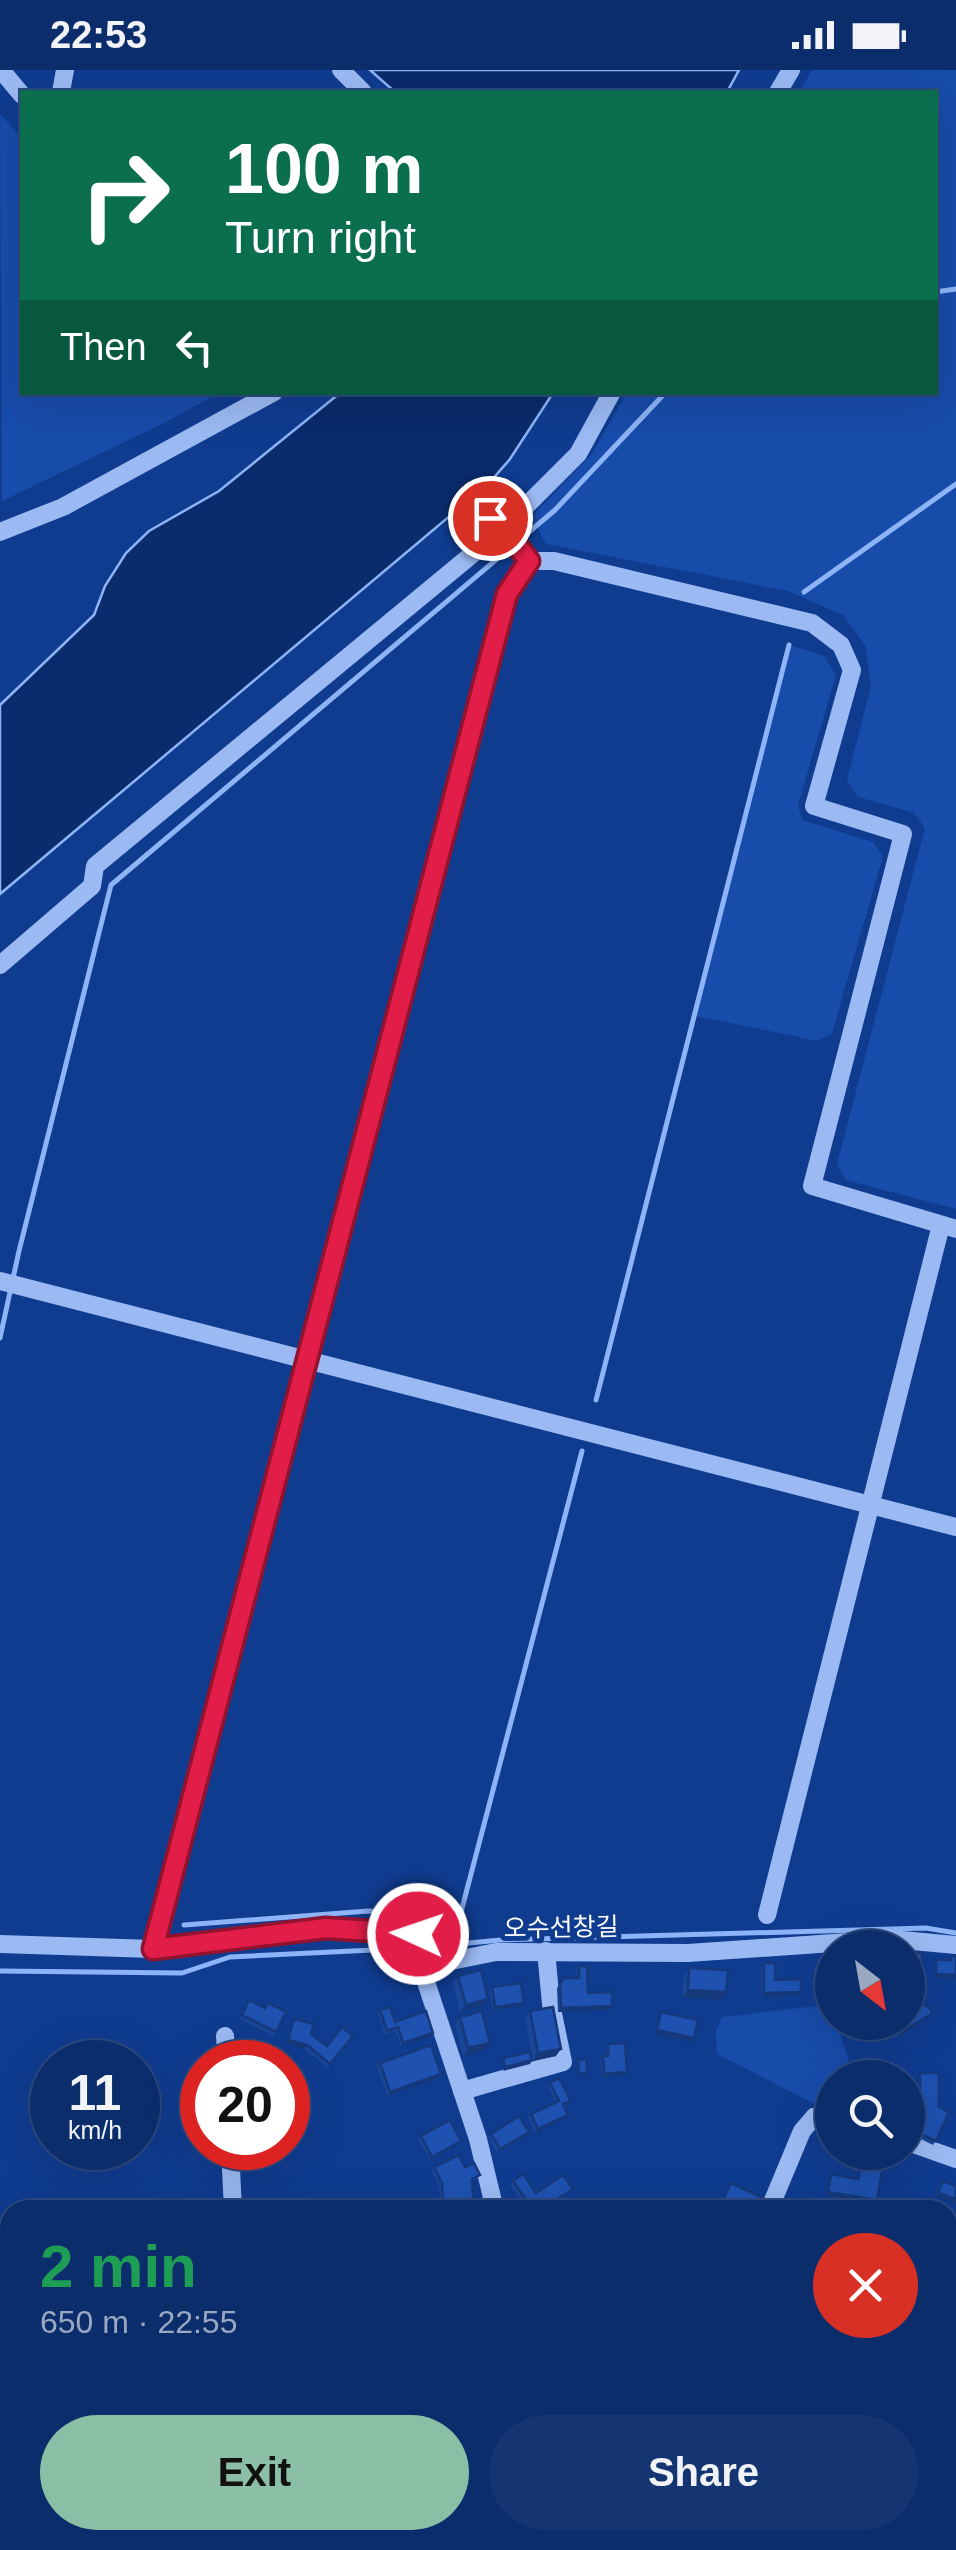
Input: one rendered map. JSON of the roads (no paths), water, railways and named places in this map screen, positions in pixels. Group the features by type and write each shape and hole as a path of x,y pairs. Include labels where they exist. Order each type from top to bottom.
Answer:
{"street":[{"path":"1,70 20,92"},
{"path":"341,70 361,90"},
{"path":"0,532 63,507 268,395"},
{"path":"0,965 92,886 95,866 578,454 610,395"},
{"path":"497,523 529,561 554,561 812,623 841,645 852,670 814,806 903,834 812,1186 948,1227 871,1504 768,1915"},
{"path":"153,1949 507,594 529,561"},
{"path":"0,1281 956,1526"},
{"path":"0,1944 153,1949 326,1928 418,1934 421,1967 492,2200"},
{"name":"오수선창길","path":"421,1967 496,1952 688,1953 891,1939 956,1945"},
{"path":"462,2091 564,2062 551,2004 546,1952"},
{"path":"774,2200 802,2131 815,2117"},
{"path":"925,2148 956,2159"},
{"path":"231,2170 233,2200"}],"waterway":[{"path":"938,292 956,289"},
{"path":"0,1338 111,885 555,510 663,395"},
{"path":"804,592 956,484"},
{"path":"596,1400 789,645"},
{"path":"184,1925 368,1911 460,1916 582,1451"},
{"path":"425,1947 501,1940 926,1928 956,1933"},
{"path":"0,1971 182,1973 230,1957 414,1948"}]}
